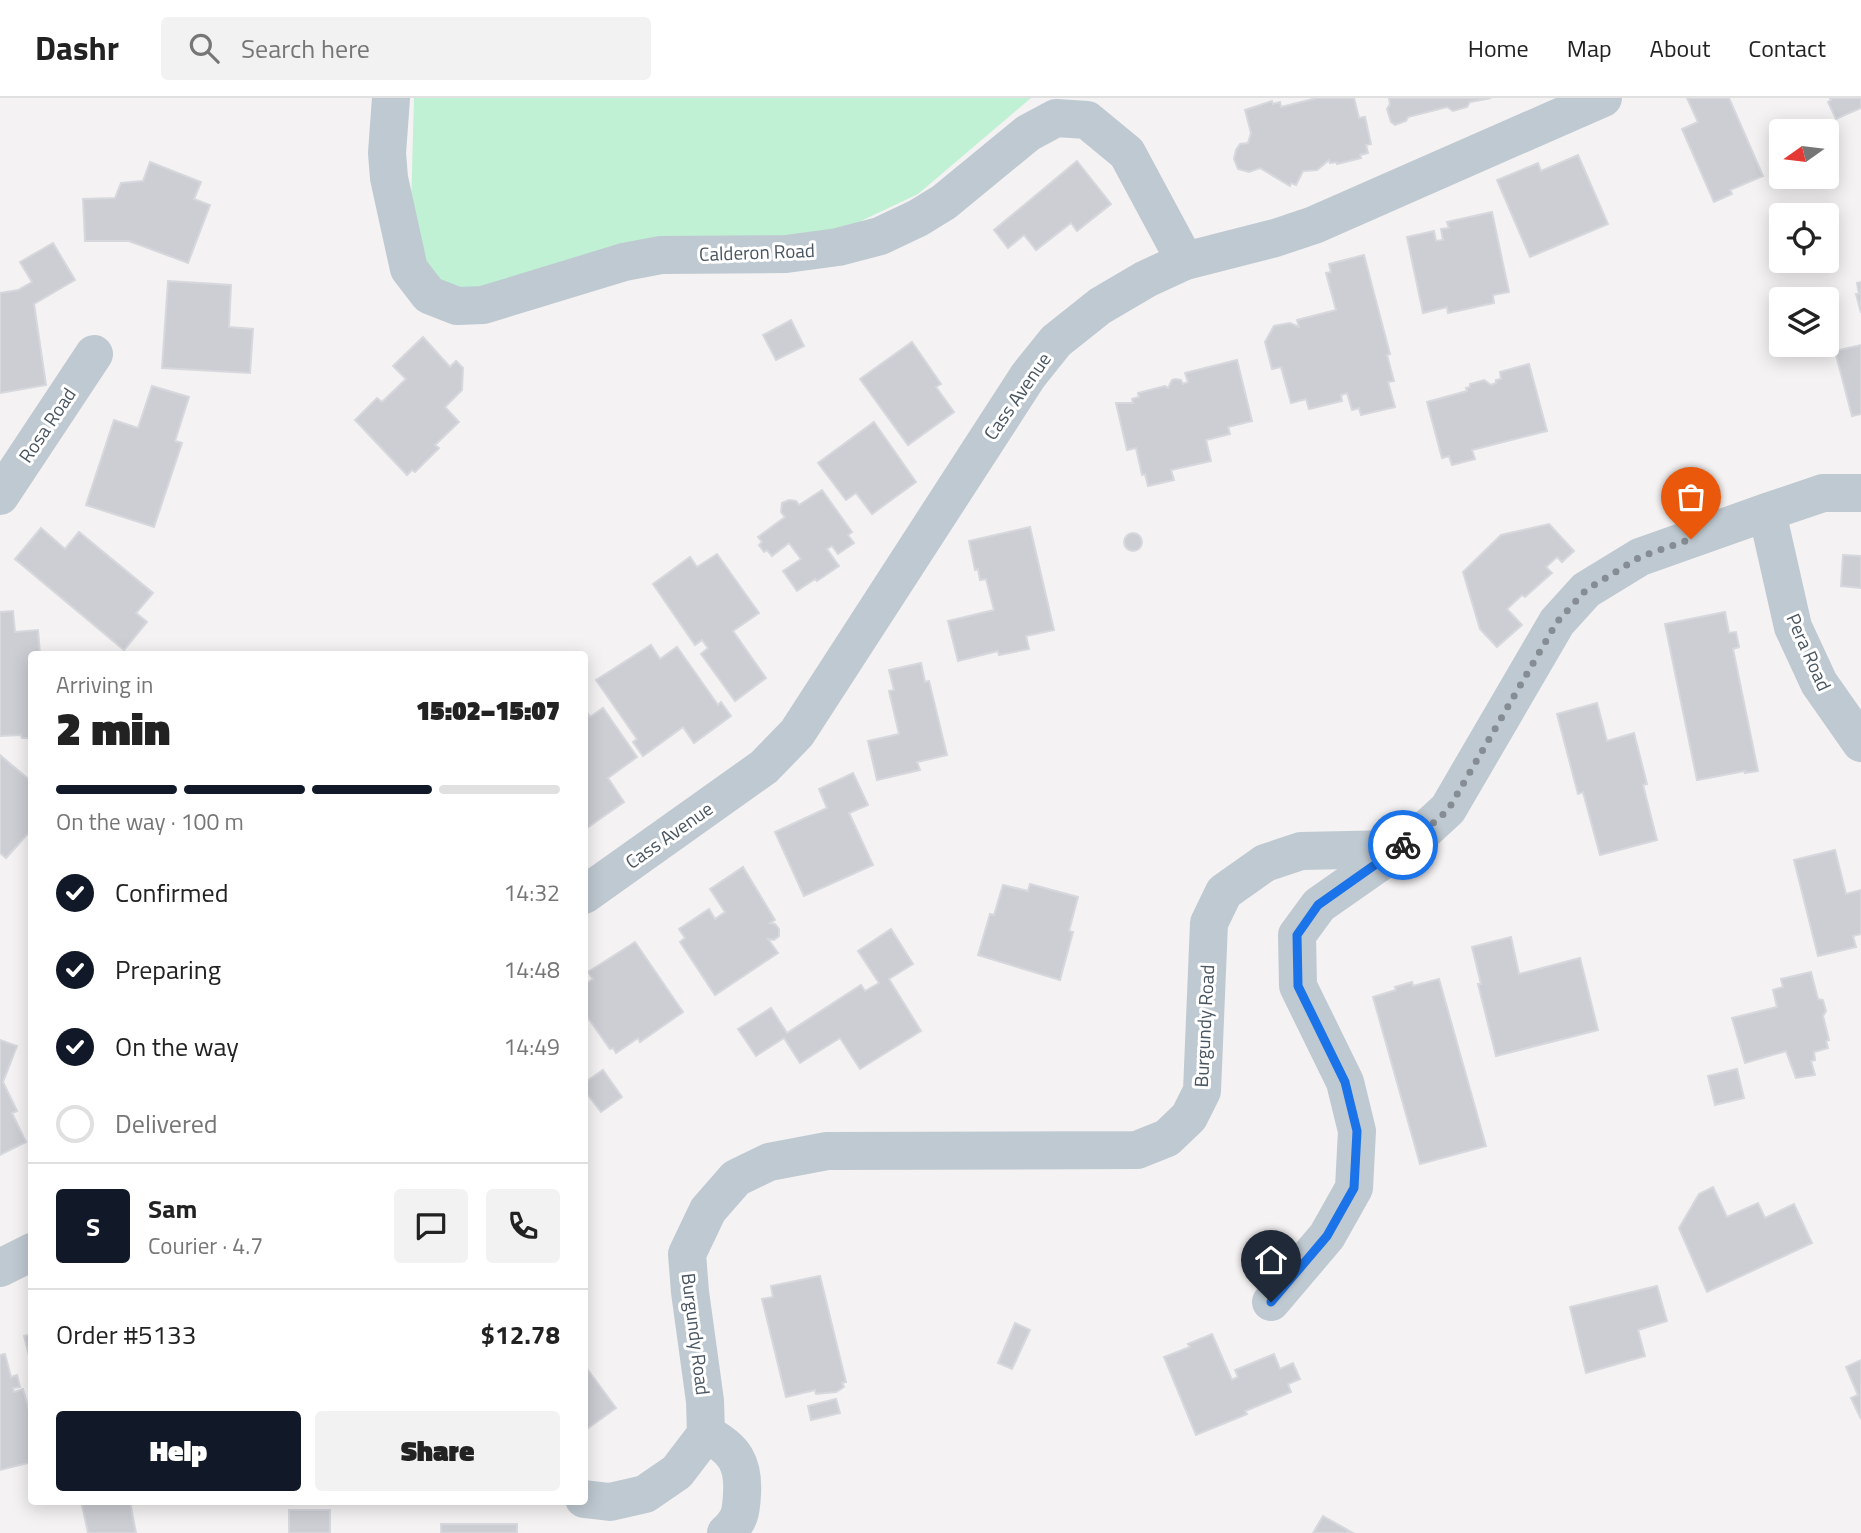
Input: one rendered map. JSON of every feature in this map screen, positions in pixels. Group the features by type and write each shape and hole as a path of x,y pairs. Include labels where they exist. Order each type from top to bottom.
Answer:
{"street":[{"name":"Calderon Road","path":"391,98 387,153 389,178 410,269 429,295 457,306 483,305 624,262 661,255 786,254 838,247 880,236 944,202 1028,134 1056,118 1087,120 1127,153 1185,261"},
{"name":"Cass Avenue","path":"588,892 764,768 797,733 1017,391 1056,341 1100,306 1146,279 1185,261 1314,225 1603,98"},
{"name":"Rosa Road","path":"0,496 94,354"},
{"path":"1271,1302 1327,1236 1354,1188 1357,1131 1345,1082 1298,986 1297,935 1318,905 1422,833 1448,810 1557,622 1586,590 1640,557 1767,512 1823,493 1861,493"},
{"name":"Pera Road","path":"1767,512 1793,627 1819,683 1861,743"},
{"name":"Burgundy Road","path":"706,1434 705,1401 687,1254 708,1210 736,1178 769,1161 827,1151 1137,1150 1167,1138 1189,1117 1202,1091 1209,923 1224,892 1265,863 1301,851 1396,849"},
{"path":"0,1268 28,1254"},
{"path":"588,1499 610,1502 645,1494 677,1472 706,1434 720,1441 735,1457 743,1474 738,1521 726,1533"}],"green space":[{"path":"414,98 1031,98 918,194 840,231 466,296 430,273 411,208"}],"building":[{"path":"1317,98 1354,98 1359,118 1365,117 1371,144 1366,145 1368,153 1360,155 1361,158 1337,164 1330,163 1329,160 1317,170 1303,171 1296,185 1291,183 1290,186 1260,168 1249,172 1238,169 1234,159 1236,150 1240,144 1248,143 1251,133 1245,110 1272,101 1273,104 1280,102 1281,107"},
{"path":"1389,98 1491,98 1470,102 1467,107 1453,111 1447,107 1408,117 1406,121 1395,125 1391,122 1387,109"},
{"path":"1687,98 1729,98 1763,176 1730,190 1732,194 1714,202 1682,129 1698,122"},
{"path":"1830,98 1861,98 1861,108 1836,119 1828,102"},
{"path":"1578,155 1608,224 1530,257 1497,180 1538,163 1541,171"},
{"path":"1077,161 1111,204 1077,231 1071,223 1036,250 1024,235 1008,248 994,230"},
{"path":"150,162 201,182 194,199 210,205 188,263 129,241 85,241 83,199 115,198 121,183 143,181"},
{"path":"1492,212 1509,292 1493,295 1494,303 1448,313 1447,307 1423,313 1407,237 1434,231 1436,241 1443,240 1441,229 1449,228 1447,222"},
{"path":"53,243 75,280 34,304 46,385 0,393 0,293 18,290 32,282 20,262"},
{"path":"1364,255 1390,354 1387,355 1394,381 1388,382 1395,407 1361,415 1359,408 1352,410 1347,393 1341,395 1342,401 1309,409 1306,399 1291,403 1281,367 1272,369 1265,342 1274,326 1290,323 1299,327 1297,320 1336,310 1326,273 1331,272 1329,264"},
{"path":"168,281 231,285 229,327 253,329 250,373 162,368"},
{"path":"1861,282 1861,313 1856,294 1859,294 1857,283"},
{"path":"791,320 804,346 776,360 763,335"},
{"path":"423,337 450,367 456,361 463,368 462,390 445,407 459,422 435,445 439,448 415,472 412,470 407,475 355,420 377,398 382,402 406,379 393,366"},
{"path":"912,342 941,384 936,387 954,412 908,445 860,379"},
{"path":"1861,345 1861,414 1852,416 1837,357 1839,357 1839,350"},
{"path":"1237,360 1252,421 1228,427 1230,434 1206,440 1211,461 1171,470 1174,480 1148,486 1145,474 1142,475 1136,448 1127,450 1116,403 1133,403 1132,399 1139,397 1138,393 1165,386 1168,388 1172,380 1181,380 1183,384 1188,382 1185,373"},
{"path":"1529,364 1547,431 1472,450 1475,459 1452,465 1449,456 1442,458 1427,402 1467,391 1466,388 1470,387 1470,384 1484,380 1491,385 1501,379 1500,372"},
{"path":"152,386 189,397 175,441 182,443 154,527 86,505 114,420 138,428"},
{"path":"874,422 916,482 872,514 856,493 846,500 818,463"},
{"path":"822,490 852,532 848,535 854,543 838,554 832,546 827,549 839,566 797,591 783,571 801,559 789,543 772,556 767,550 764,552 758,537 785,517 781,512 782,503 789,500 796,501 799,505"},
{"path":"1549,524 1574,551 1562,562 1557,557 1546,567 1552,573 1507,609 1522,625 1497,647 1480,629 1463,572 1501,535"},
{"path":"1030,527 1054,630 1026,636 1029,649 999,655 998,651 958,661 948,621 994,610 986,579 980,580 978,569 975,570 969,541"},
{"path":"41,528 65,549 79,532 153,593 136,613 147,622 124,650 15,559"},
{"path":"1133,533 1139,536 1142,542 1139,548 1133,551 1127,548 1124,542 1127,536"},
{"path":"717,554 759,613 733,631 766,678 735,701 701,654 708,648 702,640 695,645 653,584 690,557 697,567"},
{"path":"1843,555 1861,556 1861,588 1841,586"},
{"path":"13,611 15,632 38,630 40,651 28,651 28,738 22,738 21,735 0,736 0,612"},
{"path":"1725,612 1729,633 1736,632 1739,647 1733,649 1758,771 1697,780 1665,624"},
{"path":"651,645 660,659 677,647 718,705 721,702 731,716 694,743 683,727 643,756 633,742 637,739 596,680"},
{"path":"921,663 925,682 929,681 947,755 917,762 920,770 877,780 868,741 899,734 889,691 894,690 889,670"},
{"path":"1597,703 1607,741 1634,733 1647,784 1643,785 1657,840 1600,855 1583,792 1578,794 1557,714"},
{"path":"603,708 637,757 608,778 624,802 588,827 588,714 590,717"},
{"path":"0,755 28,779 28,833 6,858 0,853"},
{"path":"853,773 868,805 849,813 873,865 804,896 775,832 827,808 819,789"},
{"path":"1835,850 1846,894 1861,890 1861,934 1853,936 1856,947 1818,956 1794,860"},
{"path":"743,867 775,920 770,923 779,929 779,936 774,940 768,939 778,953 715,995 680,942 685,938 679,929 709,909 715,919 725,912 710,889"},
{"path":"1030,884 1078,897 1069,931 1073,932 1060,980 978,955 990,914 994,915 1003,885 1028,891"},
{"path":"891,929 913,964 889,979 921,1031 860,1069 840,1038 800,1063 784,1038 756,1056 738,1029 771,1008 787,1033 861,985 865,991 879,983 858,951"},
{"path":"1511,937 1519,974 1580,958 1598,1030 1496,1056 1472,947"},
{"path":"635,942 683,1012 640,1042 638,1038 616,1053 613,1048 610,1049 588,1018 588,982 593,979 588,972"},
{"path":"1811,972 1818,999 1823,1000 1826,1011 1823,1016 1829,1040 1826,1041 1828,1048 1814,1052 1815,1060 1811,1061 1815,1075 1796,1078 1786,1051 1745,1063 1732,1018 1777,1007 1773,990 1783,987 1781,979"},
{"path":"1439,979 1486,1146 1420,1164 1373,997 1412,982 1413,986"},
{"path":"0,1040 17,1046 3,1082 17,1111 12,1113 26,1142 0,1155"},
{"path":"1737,1069 1744,1098 1715,1105 1708,1076"},
{"path":"603,1070 622,1097 601,1112 588,1095 588,1080"},
{"path":"1713,1187 1727,1217 1758,1203 1765,1218 1794,1204 1812,1243 1707,1292 1679,1228 1699,1194"},
{"path":"820,1276 846,1382 842,1383 844,1387 836,1392 816,1394 815,1390 786,1397 762,1299 773,1297 771,1286"},
{"path":"1657,1286 1667,1321 1638,1330 1645,1356 1586,1373 1570,1307"},
{"path":"1015,1323 1030,1330 1012,1369 998,1363"},
{"path":"1212,1334 1232,1380 1238,1377 1235,1370 1274,1354 1280,1369 1293,1363 1300,1379 1288,1384 1291,1392 1196,1435 1164,1357 1190,1347 1188,1344"},
{"path":"28,1335 28,1352 24,1336"},
{"path":"5,1354 11,1377 17,1375 20,1387 13,1388 14,1392 23,1389 28,1407 28,1463 0,1470 0,1355"},
{"path":"1861,1360 1861,1419 1851,1398 1858,1395 1846,1367"},
{"path":"588,1370 616,1408 588,1428"},
{"path":"836,1399 840,1413 811,1420 808,1406"},
{"path":"82,1505 131,1505 136,1533 88,1533"},
{"path":"289,1510 330,1510 330,1533 289,1533"},
{"path":"1323,1516 1353,1533 1313,1533"},
{"path":"441,1524 517,1524 517,1533 441,1533"}],"way so far":[{"path":"1403,845 1422,833 1448,810 1557,622 1586,590 1640,557 1691,539"}],"route":[{"path":"1271,1302 1327,1236 1354,1188 1357,1131 1345,1082 1298,986 1297,935 1318,905 1403,845"}]}
